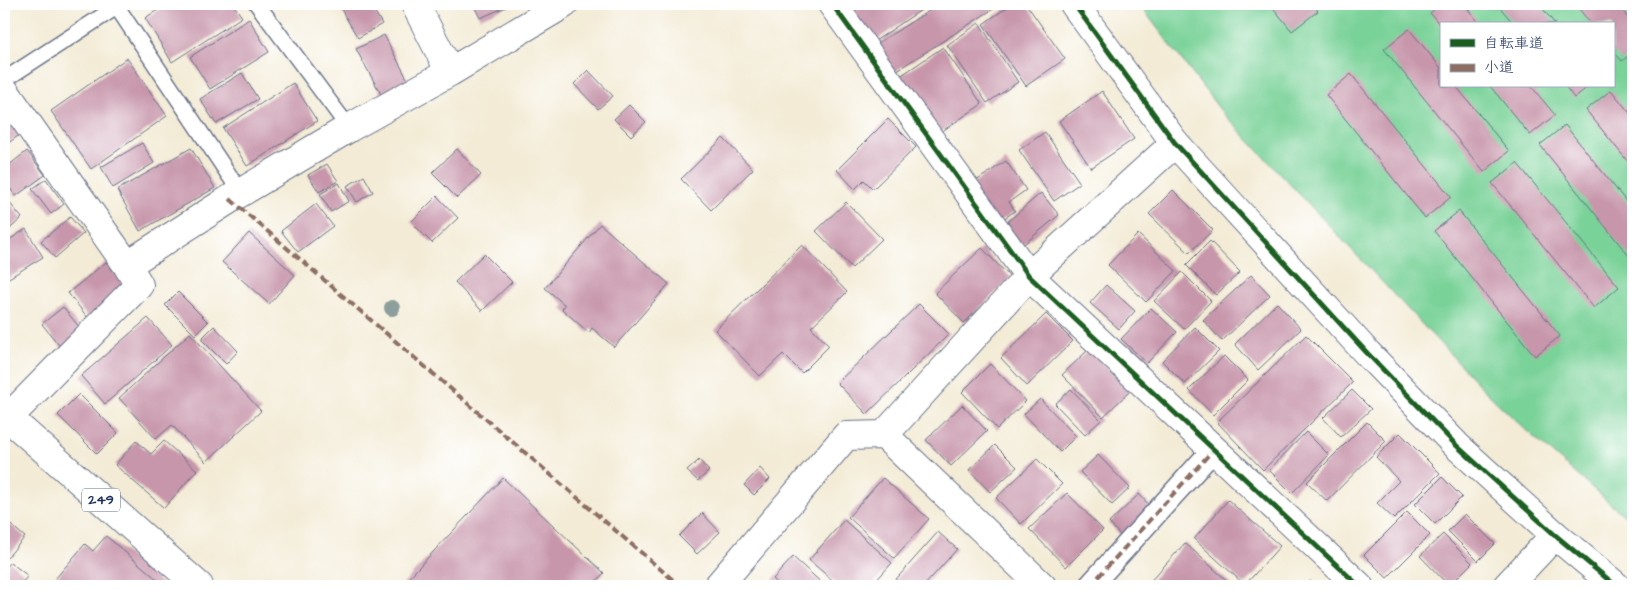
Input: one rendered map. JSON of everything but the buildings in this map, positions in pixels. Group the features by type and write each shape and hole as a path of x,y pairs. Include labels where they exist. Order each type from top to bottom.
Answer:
{"main road":[{"path":"415,4 450,72"},
{"path":"127,266 349,128 450,72 564,4"},
{"path":"832,4 1029,276 1359,586"},
{"path":"1074,4 1176,143 1368,354 1457,446 1555,535 1616,586"},
{"path":"4,90 139,286 5,418"},
{"path":"884,435 1029,276 1176,143"},
{"name":"249","path":"5,418 199,586"},
{"path":"718,586 846,436 884,435 1042,586"},
{"path":"1507,586 1555,535"}],"street":[{"path":"1090,586 1214,449"}],"lane":[{"path":"4,80 117,4 242,193"},
{"path":"257,4 349,128"}],"green space":[{"path":"1139,4 1633,4 1633,523 1531,435 1484,390 1221,111"}],"marked path":[{"path":"230,199 680,586"},
{"path":"1090,586 1214,449"}],"cycle path":[{"path":"832,4 1029,276 1359,586"},
{"path":"1074,4 1175,143 1368,354 1457,446 1555,535 1616,586"}]}
